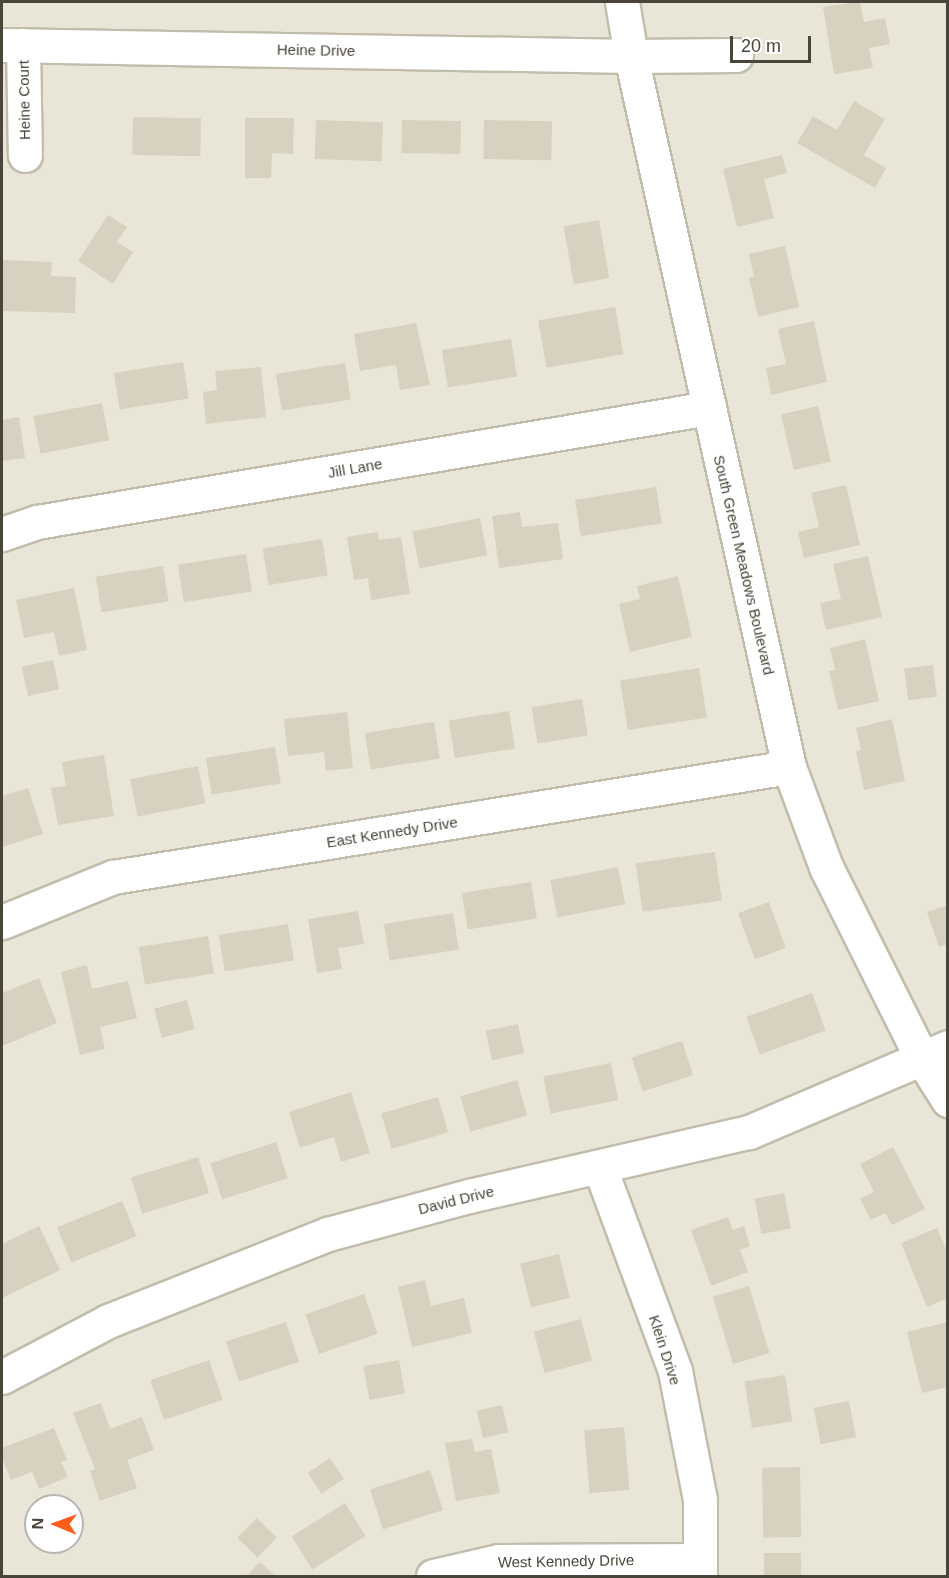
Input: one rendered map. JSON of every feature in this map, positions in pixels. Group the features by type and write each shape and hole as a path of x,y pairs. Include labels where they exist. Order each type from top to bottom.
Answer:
{"street":[{"name":"South Green Meadows Boulevard","path":"622,2 631,56 789,767 826,867 935,1053 948,1100"},
{"name":"Heine Drive","path":"12,45 631,56 736,55"},
{"name":"Heine Court","path":"12,45 26,155"},
{"name":"Jill Lane","path":"2,534 49,520 709,408"},
{"name":"East Kennedy Drive","path":"2,922 113,877 789,767"},
{"name":"David Drive","path":"2,1377 108,1321 328,1234 469,1196 600,1168 749,1132 935,1053"},
{"name":"Klein Drive","path":"600,1168 675,1371 700,1500 700,1568"},
{"name":"West Kennedy Drive","path":"433,1576 499,1561 700,1568"}],"shaded area":[{"path":"2,2 947,2 947,1576 2,1576"}],"building":[{"path":"860,2 864,22 885,18 890,44 869,48 873,68 834,74 823,7"},
{"path":"854,101 885,119 864,155 886,168 875,188 797,143 813,116 837,130"},
{"path":"133,117 201,118 200,156 132,155"},
{"path":"245,118 294,118 293,154 272,153 271,178 245,178"},
{"path":"316,120 383,122 382,161 315,159"},
{"path":"402,120 461,121 460,154 401,153"},
{"path":"484,120 552,121 551,160 483,159"},
{"path":"782,155 787,173 764,179 774,218 737,227 723,169"},
{"path":"108,215 127,227 117,242 133,252 113,284 78,261"},
{"path":"599,220 609,278 574,284 564,226"},
{"path":"785,246 799,307 758,317 749,278 754,277 749,254"},
{"path":"2,260 52,262 51,276 76,277 75,313 2,311"},
{"path":"615,307 623,354 547,368 538,321"},
{"path":"814,321 827,382 771,395 766,368 786,364 778,329"},
{"path":"416,323 430,385 400,390 396,365 360,371 354,334"},
{"path":"511,339 517,377 448,387 442,350"},
{"path":"183,362 189,399 120,409 114,373"},
{"path":"345,363 351,400 282,410 276,374"},
{"path":"261,367 266,417 206,424 203,392 217,390 215,371"},
{"path":"102,403 109,440 41,454 33,416"},
{"path":"818,406 831,462 794,470 781,415"},
{"path":"19,417 25,458 2,461 2,420"},
{"path":"846,485 860,545 804,558 798,532 819,527 811,493"},
{"path":"656,487 662,524 581,536 575,500"},
{"path":"520,512 522,527 558,523 563,559 499,568 492,516"},
{"path":"480,518 487,555 420,568 412,531"},
{"path":"378,532 379,540 401,537 410,594 371,600 368,578 354,580 347,537"},
{"path":"322,539 328,576 269,585 263,548"},
{"path":"246,554 252,592 184,602 178,565"},
{"path":"868,556 882,617 826,630 820,603 841,599 833,564"},
{"path":"163,566 169,602 101,612 96,577"},
{"path":"678,576 692,637 630,652 619,604 640,599 637,586"},
{"path":"74,588 87,650 59,656 54,632 24,638 16,600"},
{"path":"865,639 879,701 838,710 829,671 835,670 830,648"},
{"path":"53,660 59,689 28,696 22,667"},
{"path":"933,665 937,697 908,700 904,669"},
{"path":"699,668 707,717 628,730 620,681"},
{"path":"582,699 588,736 537,744 532,707"},
{"path":"509,711 515,749 455,758 449,721"},
{"path":"347,712 353,768 326,771 324,752 288,756 284,719"},
{"path":"892,719 905,781 864,790 856,751 861,750 856,728"},
{"path":"434,722 440,759 371,769 365,733"},
{"path":"275,747 281,784 212,794 206,758"},
{"path":"104,755 114,816 58,825 51,788 66,786 62,762"},
{"path":"198,766 205,803 138,816 130,779"},
{"path":"28,788 43,834 2,847 2,796"},
{"path":"715,852 722,901 643,912 636,863"},
{"path":"618,867 625,904 558,917 550,880"},
{"path":"531,882 537,919 468,929 462,893"},
{"path":"769,902 786,948 755,959 738,913"},
{"path":"948,905 948,944 939,947 927,912"},
{"path":"358,911 364,944 338,948 342,969 317,973 308,919"},
{"path":"453,913 459,950 390,960 384,924"},
{"path":"288,924 294,961 225,971 219,935"},
{"path":"208,936 214,974 145,984 139,947"},
{"path":"87,965 92,989 128,981 137,1018 100,1027 105,1049 80,1055 61,972"},
{"path":"39,978 57,1023 2,1046 2,993"},
{"path":"812,993 826,1031 760,1055 746,1017"},
{"path":"187,1000 195,1029 162,1038 154,1009"},
{"path":"518,1024 524,1053 492,1060 486,1031"},
{"path":"682,1041 693,1075 643,1092 632,1057"},
{"path":"611,1063 618,1100 551,1113 543,1076"},
{"path":"517,1080 527,1116 470,1132 460,1096"},
{"path":"351,1092 370,1153 341,1162 334,1137 300,1148 289,1112"},
{"path":"438,1097 448,1133 391,1149 381,1113"},
{"path":"276,1142 288,1178 222,1199 210,1163"},
{"path":"893,1147 925,1209 892,1225 885,1213 871,1220 860,1199 874,1192 860,1164"},
{"path":"198,1157 209,1193 142,1214 131,1177"},
{"path":"784,1193 791,1228 761,1234 755,1199"},
{"path":"122,1201 136,1236 71,1262 57,1227"},
{"path":"728,1217 733,1230 744,1226 750,1246 740,1250 748,1272 711,1286 691,1230"},
{"path":"39,1226 60,1270 2,1298 2,1244"},
{"path":"937,1228 948,1254 948,1298 927,1307 901,1243"},
{"path":"559,1254 570,1298 531,1307 520,1264"},
{"path":"425,1280 431,1306 464,1298 472,1333 412,1347 398,1287"},
{"path":"749,1286 769,1353 733,1364 713,1297"},
{"path":"364,1294 378,1334 319,1354 305,1314"},
{"path":"581,1319 592,1361 545,1373 534,1332"},
{"path":"286,1322 299,1362 239,1381 226,1341"},
{"path":"948,1322 948,1387 922,1393 907,1332"},
{"path":"209,1360 223,1400 164,1420 150,1380"},
{"path":"399,1360 405,1393 369,1400 364,1366"},
{"path":"785,1375 792,1421 752,1428 745,1381"},
{"path":"849,1401 856,1437 821,1444 814,1408"},
{"path":"101,1403 110,1429 142,1417 154,1450 127,1460 137,1488 100,1501 90,1471 95,1469 73,1413"},
{"path":"502,1405 508,1432 483,1438 477,1411"},
{"path":"624,1427 629,1490 590,1493 584,1430"},
{"path":"54,1428 67,1460 61,1462 68,1477 39,1489 32,1472 11,1480 2,1458 2,1448"},
{"path":"472,1439 475,1452 491,1449 500,1493 456,1501 445,1443"},
{"path":"330,1458 344,1479 322,1494 308,1473"},
{"path":"800,1467 801,1537 763,1538 762,1468"},
{"path":"430,1470 443,1510 383,1529 370,1489"},
{"path":"345,1503 366,1536 312,1569 292,1536"},
{"path":"257,1518 277,1538 257,1558 237,1538"},
{"path":"764,1553 801,1553 801,1576 764,1576"},
{"path":"260,1562 275,1576 246,1576"}]}
